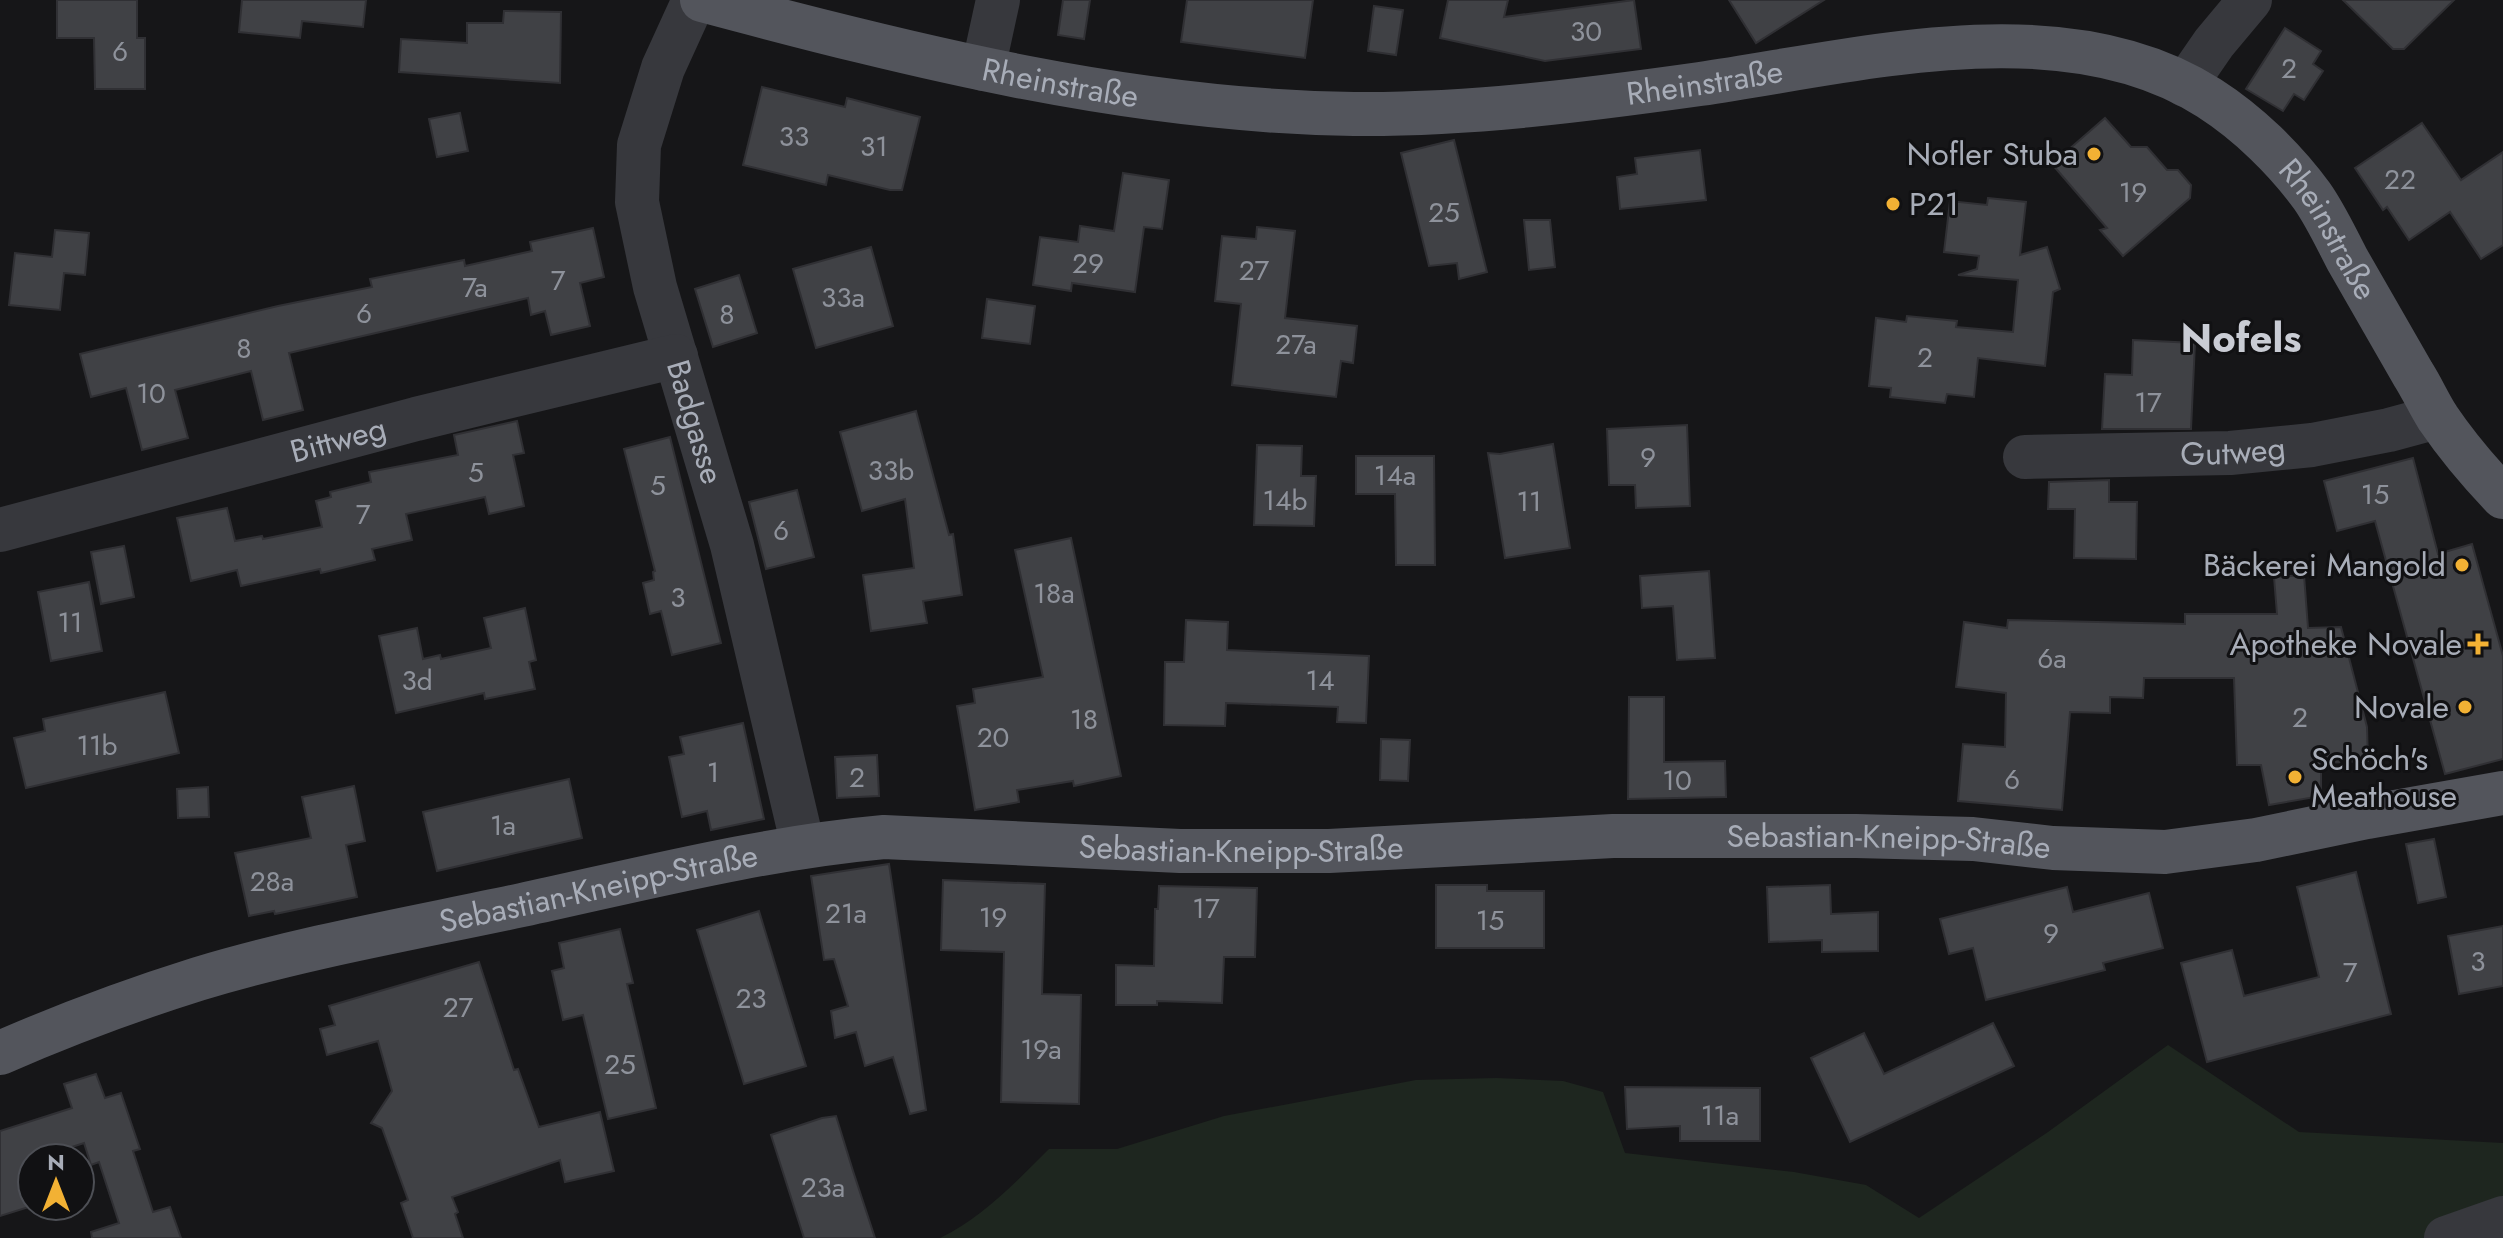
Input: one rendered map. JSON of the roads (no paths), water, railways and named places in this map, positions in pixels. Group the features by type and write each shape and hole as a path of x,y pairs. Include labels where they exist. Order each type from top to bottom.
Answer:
{"main road":[{"name":"Rheinstraße","path":"702,0 891,50 1066,86 1187,103 1356,114 1553,105 1947,47 2022,46 2101,55 2155,70 2185,85 2211,99 2266,143 2312,197 2437,417 2503,497"},
{"name":"Sebastian-Kneipp-Straße","path":"0,1053 198,979 284,956 803,846 884,837 1180,851 1329,851 1613,836 1856,836 1973,839 2053,848 2165,852 2256,840 2503,793"}],"street":[{"name":"Badgasse","path":"694,0 663,68 639,145 638,206 655,287 732,545 803,846"},
{"path":"983,69 998,0"},
{"path":"2185,85 2214,43 2250,0"},
{"name":"Bittweg","path":"0,530 416,419 676,356"},
{"name":"Gutweg","path":"2025,457 2230,453 2312,445 2437,417"},
{"path":"2446,1238 2503,1218"}],"place":[{"name":"Nofler Stuba","path":"2094,154"},
{"name":"P21","path":"1893,204"},
{"name":"Bäckerei Mangold","path":"2462,565"},
{"name":"Apotheke Novale","path":"2478,644"},
{"name":"Novale","path":"2465,707"},
{"name":"Schöch's Meathouse","path":"2295,777"}],"district":[{"name":"Nofels","path":"2241,338"}]}
